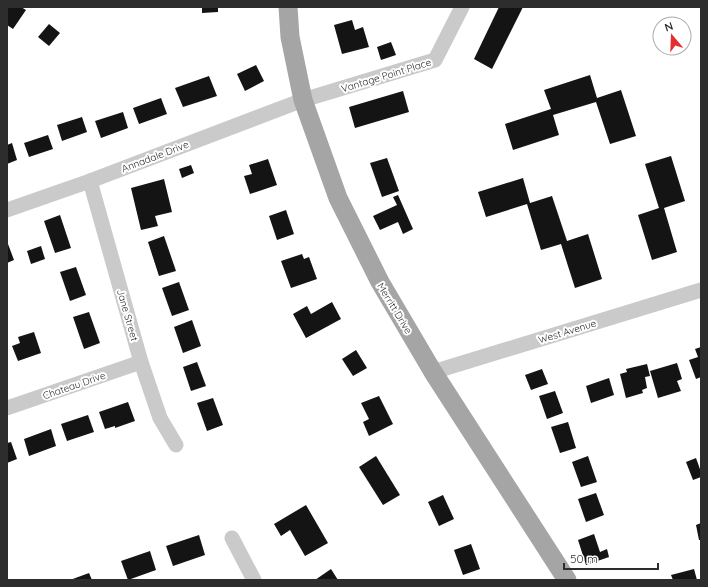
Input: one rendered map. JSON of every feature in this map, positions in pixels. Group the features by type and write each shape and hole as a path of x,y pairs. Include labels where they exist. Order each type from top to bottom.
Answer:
{"main road":[{"name":"Merritt Drive","path":"288,7 290,37 303,100 338,198 380,282 433,372 567,580"}],"street":[{"name":"Vantage Point Place","path":"303,100 436,60 462,7"},
{"name":"Annadale Drive","path":"7,210 90,181 303,100"},
{"name":"Jane Street","path":"90,181 141,362 160,418 176,445"},
{"name":"West Avenue","path":"433,372 701,290"},
{"name":"Chateau Drive","path":"7,408 141,362"},
{"path":"232,538 252,579"}],"building":[{"path":"7,7 21,7 26,10 13,29 7,25"},
{"path":"202,7 218,7 218,12 202,13"},
{"path":"499,7 523,7 492,69 474,59"},
{"path":"352,20 355,30 363,27 369,47 342,54 334,25"},
{"path":"49,24 60,33 49,46 38,37"},
{"path":"391,42 396,55 381,60 377,47"},
{"path":"256,65 264,81 245,91 237,74"},
{"path":"590,75 597,98 621,90 636,136 610,144 596,102 553,115 559,135 513,150 505,124 551,109 544,90"},
{"path":"209,76 217,96 183,107 175,88"},
{"path":"403,91 409,112 355,128 349,107"},
{"path":"161,98 167,114 139,124 133,108"},
{"path":"123,112 128,128 101,138 95,121"},
{"path":"82,117 87,132 62,141 57,125"},
{"path":"48,135 53,149 29,157 24,143"},
{"path":"12,143 17,160 7,164 7,145"},
{"path":"671,156 685,201 664,208 677,252 652,260 638,215 659,208 645,164"},
{"path":"387,158 399,191 382,197 370,163"},
{"path":"268,159 277,185 250,194 244,176 252,174 249,165"},
{"path":"191,165 194,173 182,178 179,169"},
{"path":"523,178 530,203 552,196 567,241 588,234 602,279 575,288 561,244 541,250 527,204 486,217 478,192"},
{"path":"164,179 172,212 155,216 158,226 141,230 131,188"},
{"path":"398,195 413,229 403,234 398,222 380,230 373,216 397,205 393,197"},
{"path":"286,210 294,234 277,240 269,216"},
{"path":"60,215 71,248 55,253 44,221"},
{"path":"164,236 176,271 159,276 148,242"},
{"path":"8,244 14,260 7,263 7,245"},
{"path":"41,246 45,259 31,264 27,251"},
{"path":"302,254 304,259 309,257 317,279 291,288 281,261"},
{"path":"76,267 86,295 70,301 60,272"},
{"path":"179,282 189,310 172,316 162,288"},
{"path":"332,302 341,319 306,338 293,314 307,306 311,314"},
{"path":"89,312 100,343 84,349 73,317"},
{"path":"192,320 201,346 183,353 174,327"},
{"path":"34,332 41,353 18,361 12,346 20,343 18,337"},
{"path":"701,347 701,377 696,379 689,360 698,357 695,349"},
{"path":"356,350 367,368 353,376 342,359"},
{"path":"197,362 206,386 191,391 183,367"},
{"path":"677,363 682,379 677,381 681,391 658,398 650,371"},
{"path":"647,364 650,376 645,377 647,388 642,390 643,393 626,398 620,374 627,372 626,369"},
{"path":"542,369 548,384 531,390 525,375"},
{"path":"609,378 614,395 591,403 586,386"},
{"path":"555,391 563,413 547,419 539,396"},
{"path":"379,396 393,424 369,436 363,422 369,419 361,403"},
{"path":"213,398 223,425 207,431 197,403"},
{"path":"128,402 135,421 115,428 115,426 105,429 99,412"},
{"path":"88,415 94,432 67,441 61,424"},
{"path":"568,422 576,448 560,453 551,427"},
{"path":"51,429 56,446 29,456 24,439"},
{"path":"11,442 17,459 7,463 7,443"},
{"path":"376,456 400,495 383,505 359,467"},
{"path":"588,456 597,482 581,487 572,462"},
{"path":"696,458 701,472 701,477 693,480 686,462"},
{"path":"596,493 604,515 586,522 578,499"},
{"path":"443,495 454,519 439,526 428,502"},
{"path":"306,505 328,543 305,556 290,530 281,536 274,524"},
{"path":"701,523 701,540 699,540 696,525"},
{"path":"594,534 600,552 607,549 609,557 586,565 578,540"},
{"path":"199,535 205,555 173,566 166,546"},
{"path":"471,544 480,569 463,575 454,550"},
{"path":"150,551 156,570 128,580 121,561"},
{"path":"331,569 338,580 315,580"},
{"path":"694,569 697,580 673,580 671,575"},
{"path":"89,573 92,580 70,580"}]}
